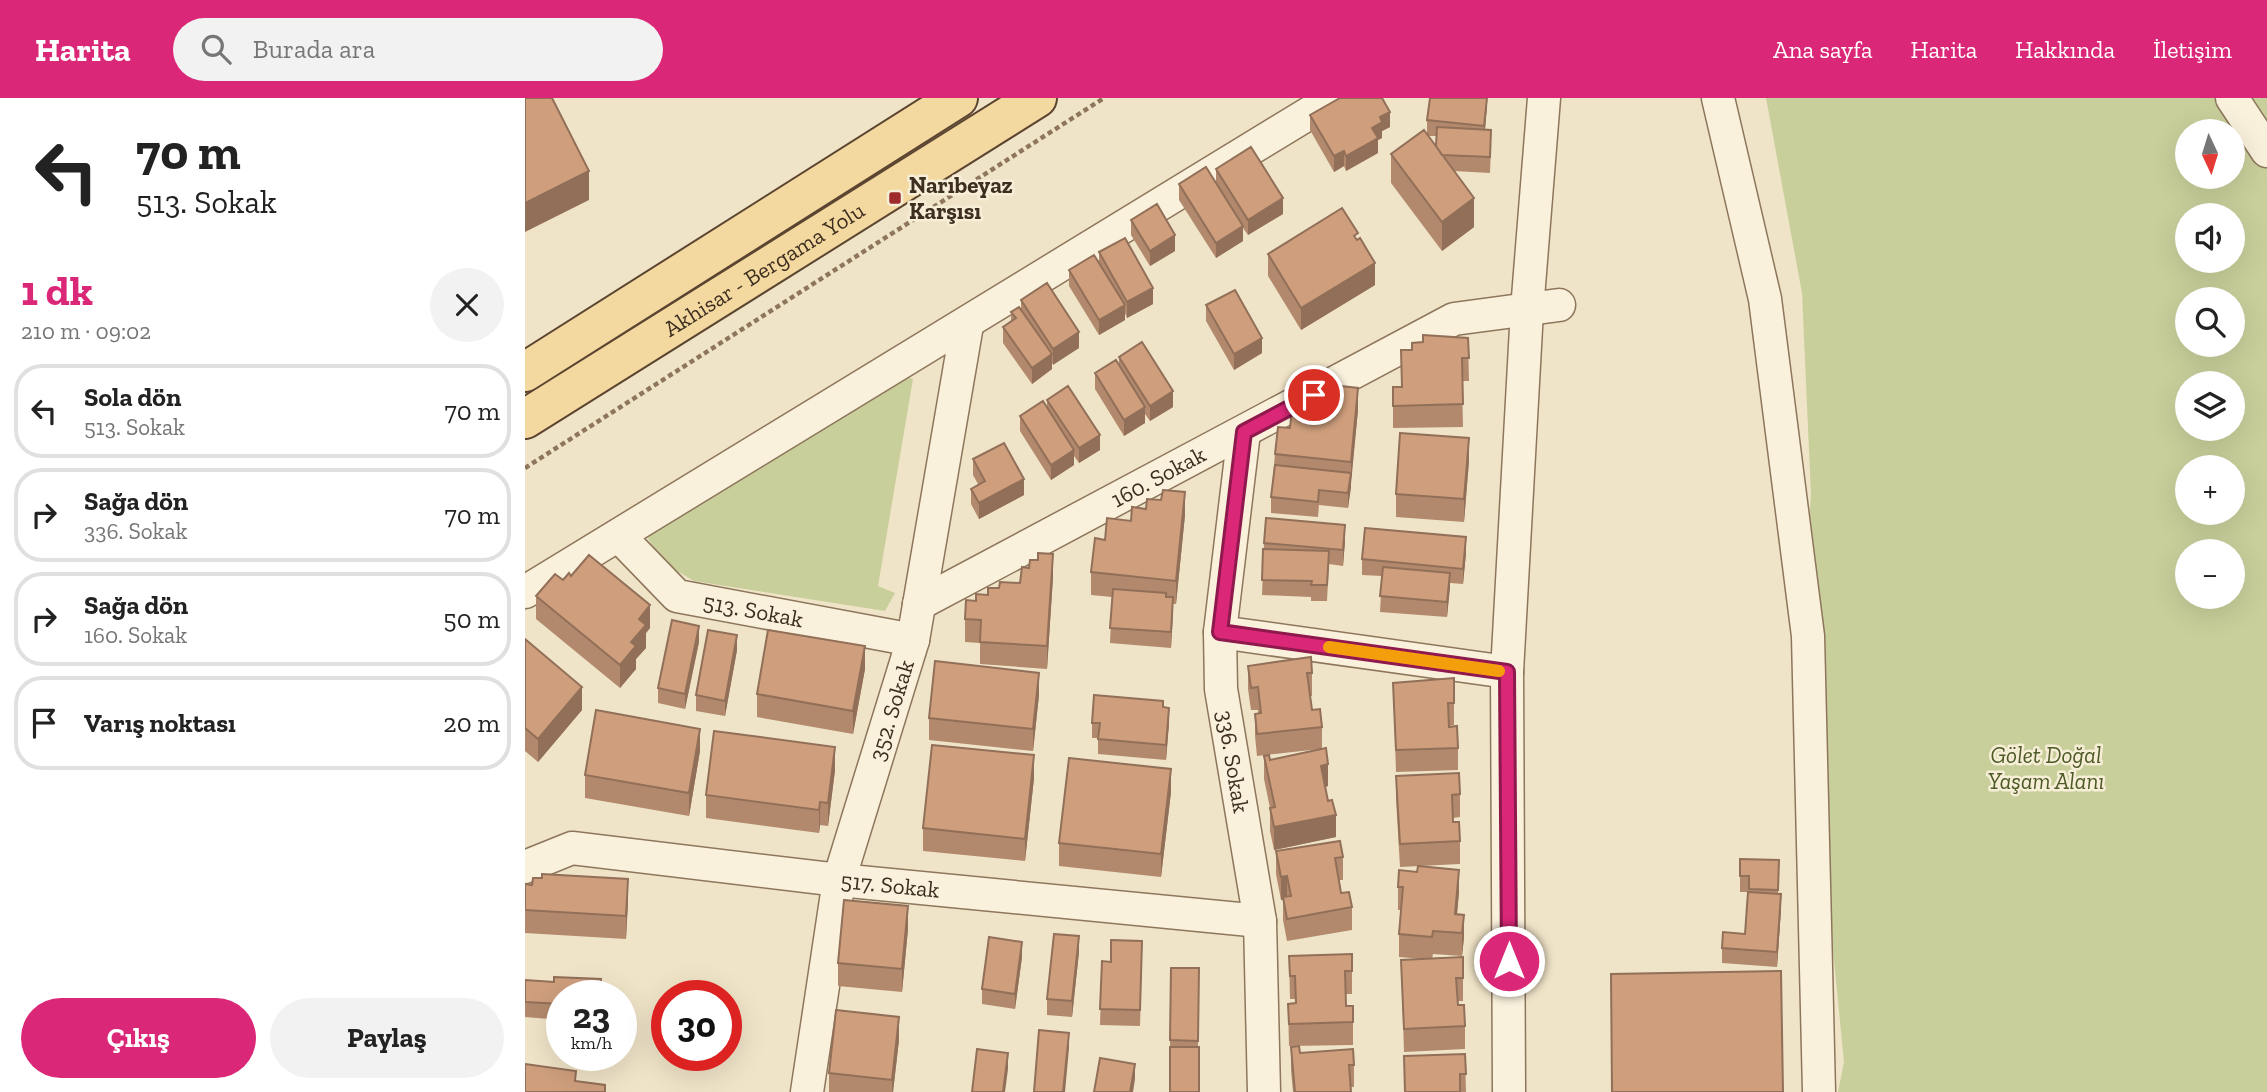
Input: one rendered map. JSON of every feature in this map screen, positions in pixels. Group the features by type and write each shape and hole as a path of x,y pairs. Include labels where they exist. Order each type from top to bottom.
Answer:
{"main road":[{"name":"Akhisar - Bergama Yolu","path":"525,372 958,98"},
{"name":"Akhisar - Bergama Yolu","path":"525,419 1037,98"}],"street":[{"path":"525,592 967,325 1334,98"},
{"path":"1509,1092 1507,672 1527,310 1544,98"},
{"path":"1718,98 1765,299 1808,636 1819,1092"},
{"path":"2232,98 2267,151"},
{"name":"160. Sokak","path":"919,604 1454,319 1559,305"},
{"name":"352. Sokak","path":"807,1092 839,880 913,640 967,325"},
{"name":"336. Sokak","path":"1244,432 1220,632 1221,689 1260,921 1264,1092"},
{"name":"513. Sokak","path":"619,536 677,596 913,640"},
{"path":"1220,632 1507,672"},
{"name":"517. Sokak","path":"525,867 572,848 839,880 1260,921"}],"path":[{"path":"525,468 1104,98"}],"green space":[{"name":"Gölet Doğal Yaşam Alanı","path":"1766,98 2267,98 2267,1092 1838,1092 1844,1062 1828,900 1829,840 1807,547 1811,495 1802,293"},
{"path":"902,376 913,379 878,586 895,593 885,611 694,581 662,562 643,530"}],"building":[{"path":"525,98 552,98 589,171 525,203"},
{"path":"1340,98 1382,98 1390,112 1380,117 1382,122 1372,128 1378,138 1346,156 1344,151 1334,156 1310,115"},
{"path":"1430,98 1487,98 1484,126 1427,120"},
{"path":"1437,127 1491,130 1490,157 1442,155 1436,146"},
{"path":"1424,130 1474,198 1442,222 1391,154"},
{"path":"1251,147 1283,198 1248,220 1216,169"},
{"path":"1206,167 1243,226 1216,243 1179,184"},
{"path":"1157,204 1175,235 1150,251 1131,220"},
{"path":"1342,208 1358,233 1354,236 1357,240 1360,238 1375,263 1301,308 1268,254"},
{"path":"1125,238 1153,288 1127,302 1099,252"},
{"path":"1094,255 1125,305 1099,320 1069,270"},
{"path":"1047,283 1079,332 1053,349 1021,300"},
{"path":"1235,290 1262,338 1234,354 1206,305"},
{"path":"1019,307 1052,354 1032,368 1003,327 1016,318 1011,312"},
{"path":"1423,335 1468,338 1469,358 1462,358 1463,404 1393,406 1393,387 1402,387 1401,350 1412,350 1412,343 1423,342"},
{"path":"1142,342 1173,391 1150,406 1119,357"},
{"path":"1116,360 1145,407 1124,420 1095,373"},
{"path":"1332,385 1358,388 1351,462 1275,454 1278,427 1290,428 1292,409 1311,411 1313,397 1331,398"},
{"path":"1068,386 1100,435 1079,448 1047,400"},
{"path":"1043,401 1074,450 1051,465 1020,416"},
{"path":"1400,433 1469,438 1464,499 1396,494"},
{"path":"1004,443 1024,479 979,503 971,489 985,481 973,459"},
{"path":"1275,465 1351,473 1348,493 1319,490 1318,502 1271,497"},
{"path":"1163,490 1185,492 1176,581 1091,572 1095,538 1105,540 1107,518 1131,521 1132,507 1146,509 1147,499 1161,500"},
{"path":"1266,518 1345,525 1343,550 1264,543"},
{"path":"1365,528 1466,537 1463,569 1362,559"},
{"path":"1263,549 1329,551 1327,585 1311,585 1312,581 1262,580"},
{"path":"1038,553 1053,554 1047,646 980,642 981,620 965,619 966,600 976,601 976,594 988,595 988,588 999,588 1000,582 1020,583 1022,567 1029,568 1030,560 1038,560"},
{"path":"589,555 650,605 639,619 646,625 631,642 636,646 620,665 536,596 555,574 563,580 569,573 571,576"},
{"path":"1383,567 1450,573 1447,602 1380,596"},
{"path":"1113,589 1166,593 1166,597 1173,597 1171,632 1110,628"},
{"path":"672,620 699,626 685,694 658,688"},
{"path":"708,630 737,635 725,701 696,695"},
{"path":"768,630 865,646 853,711 757,694"},
{"path":"525,639 582,687 538,739 525,728"},
{"path":"1311,657 1312,673 1307,673 1312,710 1320,709 1322,727 1257,734 1255,714 1261,713 1258,687 1251,688 1248,666"},
{"path":"935,661 1039,673 1033,729 929,718"},
{"path":"1454,678 1454,703 1448,703 1449,727 1457,726 1458,748 1396,750 1393,683"},
{"path":"1094,695 1163,701 1163,707 1169,708 1166,745 1098,739 1100,723 1092,723"},
{"path":"596,710 700,729 689,793 585,775"},
{"path":"714,731 835,747 828,803 820,802 819,810 706,795"},
{"path":"932,745 1034,755 1025,839 923,828"},
{"path":"1326,748 1328,764 1321,766 1328,801 1332,800 1336,815 1274,827 1270,808 1275,807 1264,756 1269,755 1270,760"},
{"path":"1069,758 1171,769 1161,854 1059,843"},
{"path":"1459,773 1460,794 1452,795 1453,822 1459,822 1460,841 1400,844 1396,776"},
{"path":"1340,841 1343,857 1335,858 1341,893 1349,892 1352,907 1287,919 1283,897 1291,896 1287,876 1281,877 1276,851"},
{"path":"1740,859 1779,860 1778,890 1749,889 1749,876 1740,876"},
{"path":"1418,866 1459,870 1455,914 1464,915 1462,933 1433,931 1432,937 1399,934 1403,887 1398,887 1399,870 1417,872"},
{"path":"542,874 628,879 626,916 525,910 525,884 532,885 533,878 542,878"},
{"path":"1748,892 1781,894 1777,952 1722,948 1723,932 1745,934"},
{"path":"844,900 908,906 902,969 838,963"},
{"path":"1054,934 1079,936 1072,1001 1047,999"},
{"path":"989,937 1022,942 1015,994 982,989"},
{"path":"1111,940 1142,941 1140,1010 1100,1009 1102,961 1111,962"},
{"path":"1352,954 1352,971 1345,971 1346,1006 1353,1006 1353,1022 1289,1024 1288,1004 1296,1003 1295,976 1290,976 1289,956"},
{"path":"1463,957 1463,978 1456,978 1458,1005 1464,1005 1465,1026 1404,1029 1401,960"},
{"path":"1171,968 1199,968 1198,1041 1170,1040"},
{"path":"1781,971 1783,1092 1612,1092 1611,974"},
{"path":"554,977 601,979 601,980 554,980"},
{"path":"525,980 546,981 546,1003 525,1002"},
{"path":"836,1010 899,1017 892,1080 829,1073"},
{"path":"1039,1030 1069,1033 1063,1092 1034,1092"},
{"path":"1299,1046 1300,1053 1353,1049 1354,1065 1349,1065 1351,1092 1295,1092 1291,1047"},
{"path":"1170,1047 1199,1047 1199,1092 1170,1092"},
{"path":"977,1049 1008,1053 1003,1092 972,1092"},
{"path":"1465,1054 1466,1074 1460,1074 1460,1092 1405,1092 1404,1056"},
{"path":"1100,1058 1135,1064 1130,1092 1094,1092"},
{"path":"525,1064 546,1067 546,1071 576,1071 575,1081 605,1085 605,1092 525,1092"}],"slow traffic":[{"path":"1329,647 1499,671"}],"place":[{"name":"Narıbeyaz Karşısı","path":"895,198"}],"route":[{"path":"1314,395 1244,432 1220,632 1507,672 1509,961"}]}
